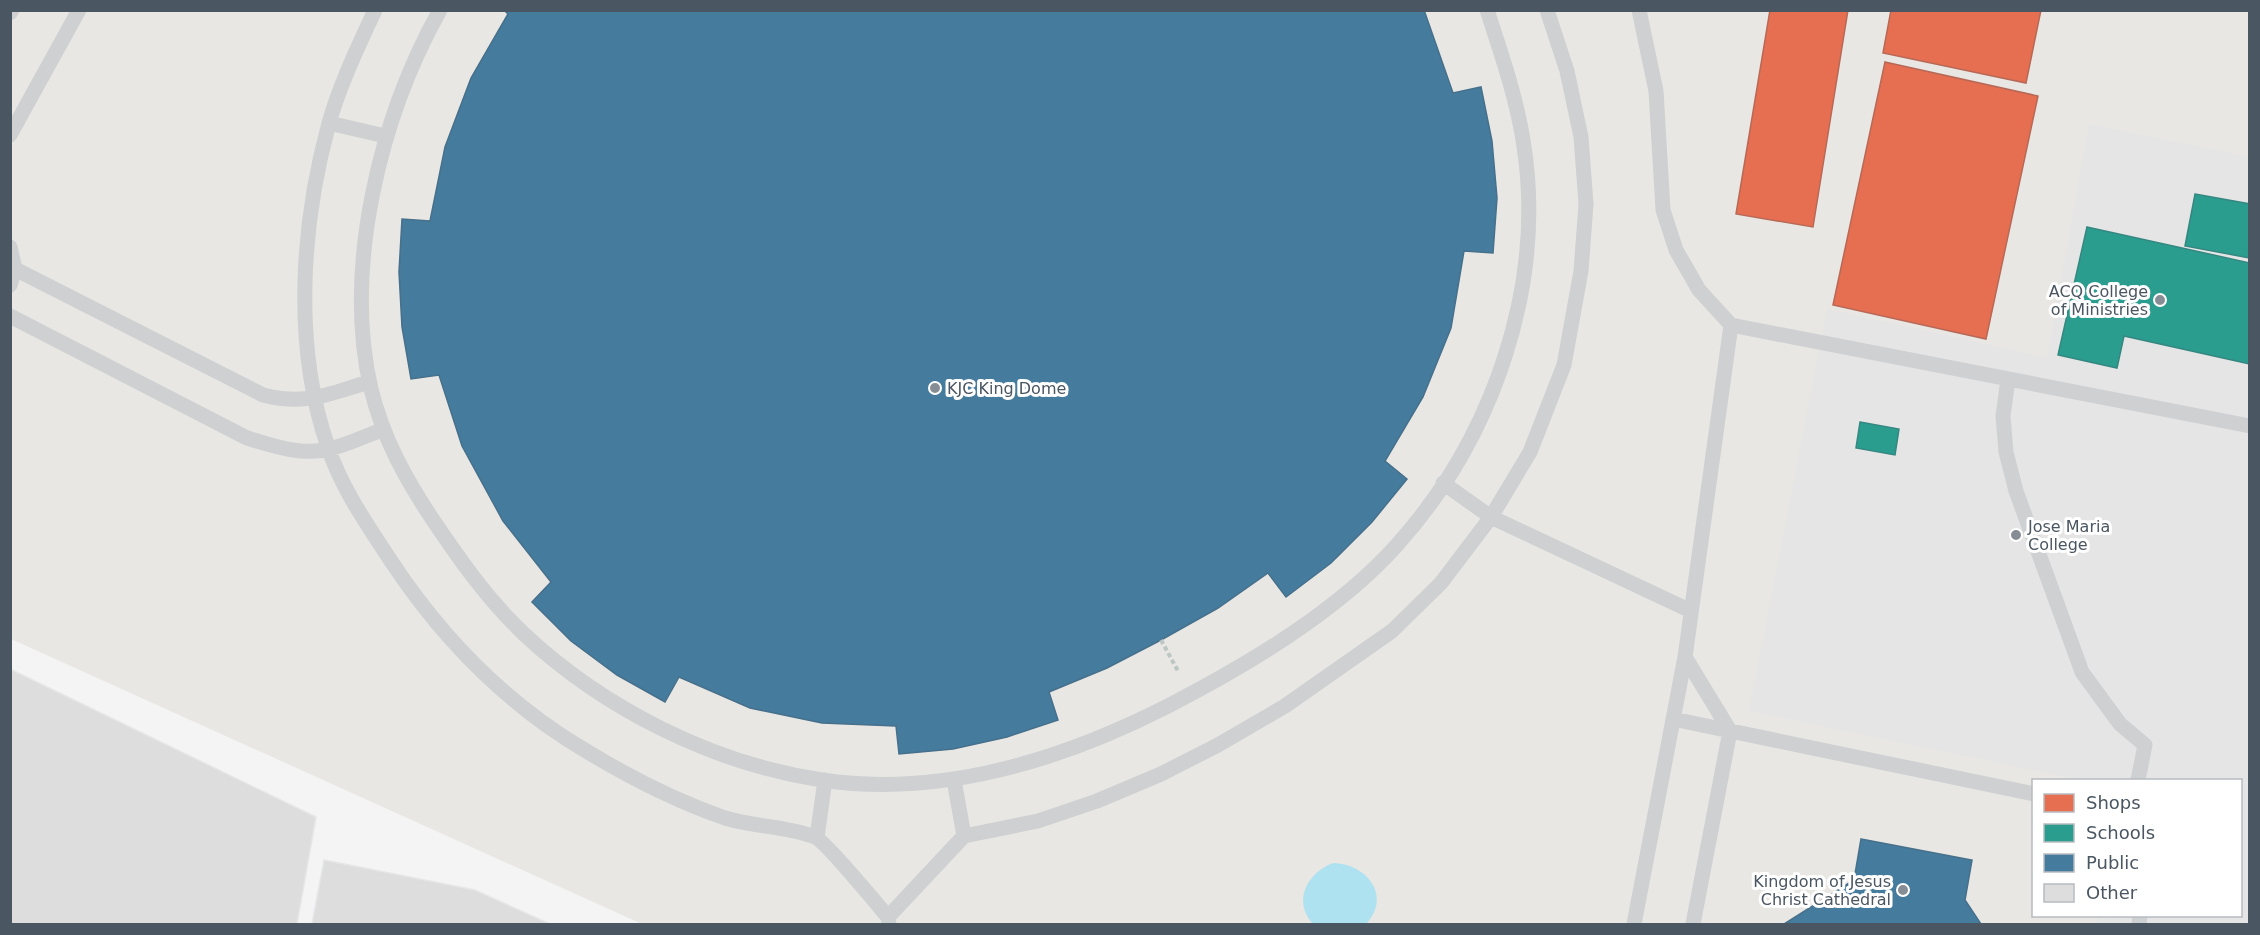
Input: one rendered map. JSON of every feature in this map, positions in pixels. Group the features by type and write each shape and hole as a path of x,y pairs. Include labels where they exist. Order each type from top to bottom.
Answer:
{"lane":[{"path":"10,135 79,10"},
{"path":"375,10 348,67 329,123 313,206 306,272 306,333 314,399 328,450 353,501 416,598 478,670 525,710 582,749 640,781 727,818 817,837 889,921 964,836 1038,821 1097,801 1161,774 1218,745 1285,706 1392,631 1441,583 1491,516 1530,452 1564,365 1581,271 1586,204 1581,137 1567,71 1547,10"},
{"path":"440,10 404,82 385,136 370,214 363,272 363,327 369,382 382,430 405,479 464,567 521,631 562,667 613,700 665,729 744,763 825,780 885,783 954,780 1022,766 1076,747 1146,717 1254,658 1354,586 1398,544 1443,483 1479,426 1509,348 1525,264 1528,205 1524,144 1512,86 1487,10"},
{"path":"1639,10 1656,91 1663,210 1676,250 1699,290 1731,325 2250,426"},
{"path":"329,123 385,136"},
{"path":"10,247 15,269 10,285"},
{"path":"15,269 238,384 287,401 314,399 369,382"},
{"path":"10,316 247,438 277,447 305,451 328,450 382,430"},
{"path":"1634,924 1685,657 1731,325"},
{"path":"2008,379 2002,416 2006,452 2016,492 2082,672 2120,724 2145,745 2138,779"},
{"path":"1443,483 1491,516 1691,611"},
{"path":"1685,657 1730,731 1693,924"},
{"path":"1673,719 2032,794"},
{"path":"817,837 825,780"},
{"path":"954,780 964,836"}],"shaded area":[{"path":"11,11 2249,11 2249,924 642,924 11,639"},
{"name":"Jose Maria College","path":"2089,124 2249,157 2249,924 2096,924 2098,917 2242,917 2242,779 2076,779 1749,711 1827,309 2047,358"}],"water":[{"path":"1333,863 1356,869 1372,883 1377,903 1366,924 1313,924 1307,915 1303,897 1305,889 1316,874"}],"building: Shops":[{"path":"1770,10 1848,10 1813,227 1736,214"},
{"path":"1891,10 2041,10 2026,83 1883,53"},
{"path":"1885,62 2038,96 1986,339 1833,305"}],"building: Schools":[{"path":"2195,194 2250,204 2250,258 2185,246"},
{"name":"ACQ College of Ministries","path":"2087,227 2250,263 2250,364 2124,336 2117,368 2058,355"},
{"path":"1860,422 1899,429 1895,455 1856,448"}],"building: Public":[{"name":"KJC King Dome","path":"504,10 1424,10 1453,93 1481,87 1492,141 1497,198 1493,253 1464,251 1451,328 1423,397 1385,461 1407,479 1372,522 1331,563 1286,597 1268,573 1218,608 1161,640 1107,668 1049,692 1058,720 1007,737 953,749 899,754 896,726 822,723 750,708 679,677 665,702 617,675 571,641 532,602 551,582 503,521 462,446 439,375 411,379 402,327 399,272 402,219 430,221 445,147 471,78 508,14"},
{"name":"Kingdom of Jesus Christ Cathedral","path":"1861,839 1972,860 1965,900 1981,924 1784,924 1854,880"}],"building: Other":[{"path":"10,669 316,817 297,924 10,924"},
{"path":"324,860 475,890 550,924 312,924"}],"place":[{"name":"ACQ College of Ministries","path":"2160,300"},
{"name":"KJC King Dome","path":"935,388"},
{"name":"Jose Maria College","path":"2016,535"},
{"name":"Kingdom of Jesus Christ Cathedral","path":"1903,890"}]}
